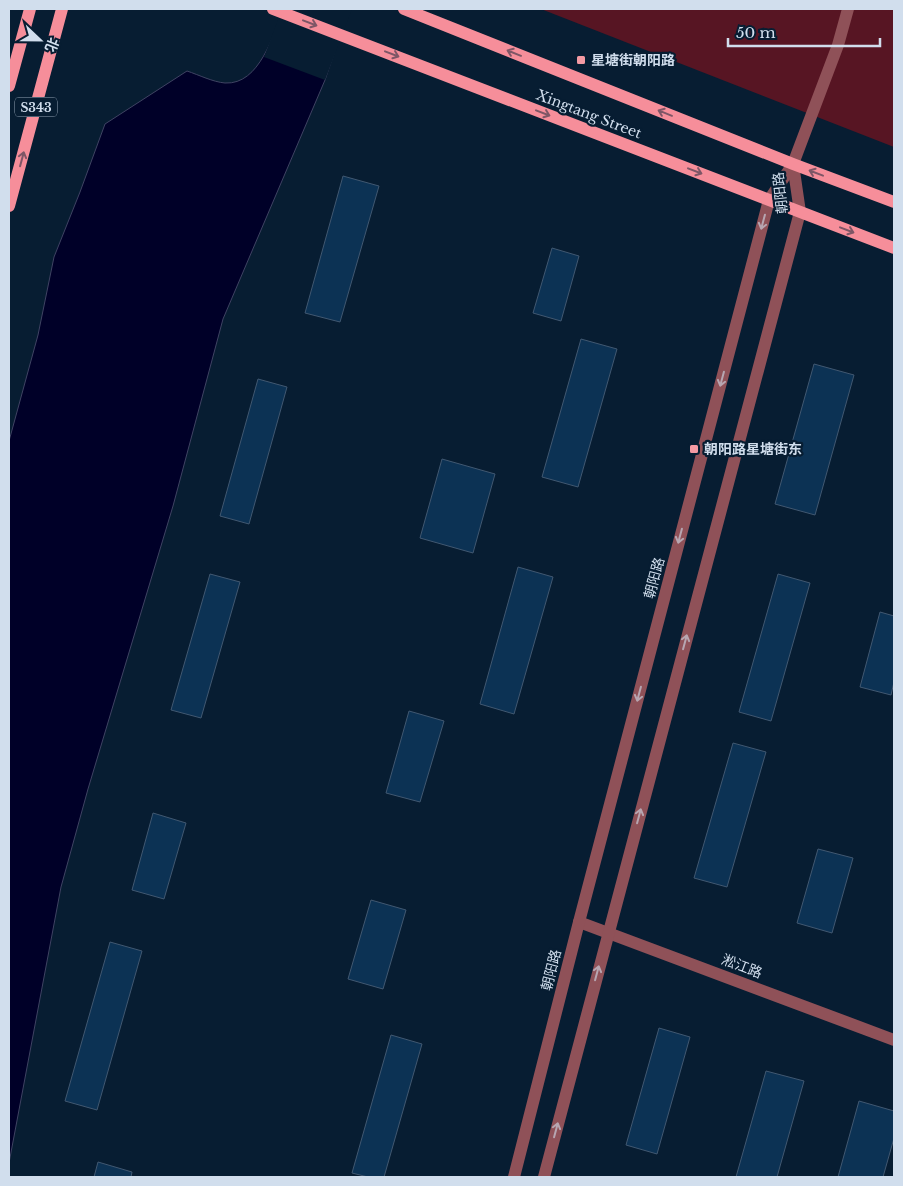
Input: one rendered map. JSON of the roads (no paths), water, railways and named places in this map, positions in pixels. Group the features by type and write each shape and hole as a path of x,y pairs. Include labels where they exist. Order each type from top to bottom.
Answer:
{"main road":[{"name":"S343","path":"9,86 30,9"},
{"name":"S343","path":"9,206 62,9"},
{"name":"Xingtang Street","path":"273,9 894,248"},
{"name":"Xingtang Street","path":"404,9 793,164 894,202"}],"street":[{"path":"793,164 838,45 848,9"},
{"name":"朝阳路","path":"514,1177 579,922 769,200 793,164"},
{"name":"朝阳路","path":"544,1177 800,212 793,164"},
{"name":"淞江路","path":"579,922 894,1040"}],"water":[{"path":"284,9 349,9 325,80 223,319 173,506 88,789 61,887 9,1163 9,441 38,335 54,257 105,124 187,71 225,83 237,81 247,76 264,56"}],"place":[{"name":"星塘街朝阳路","path":"581,60"},
{"name":"朝阳路星塘街东","path":"694,449"}]}
